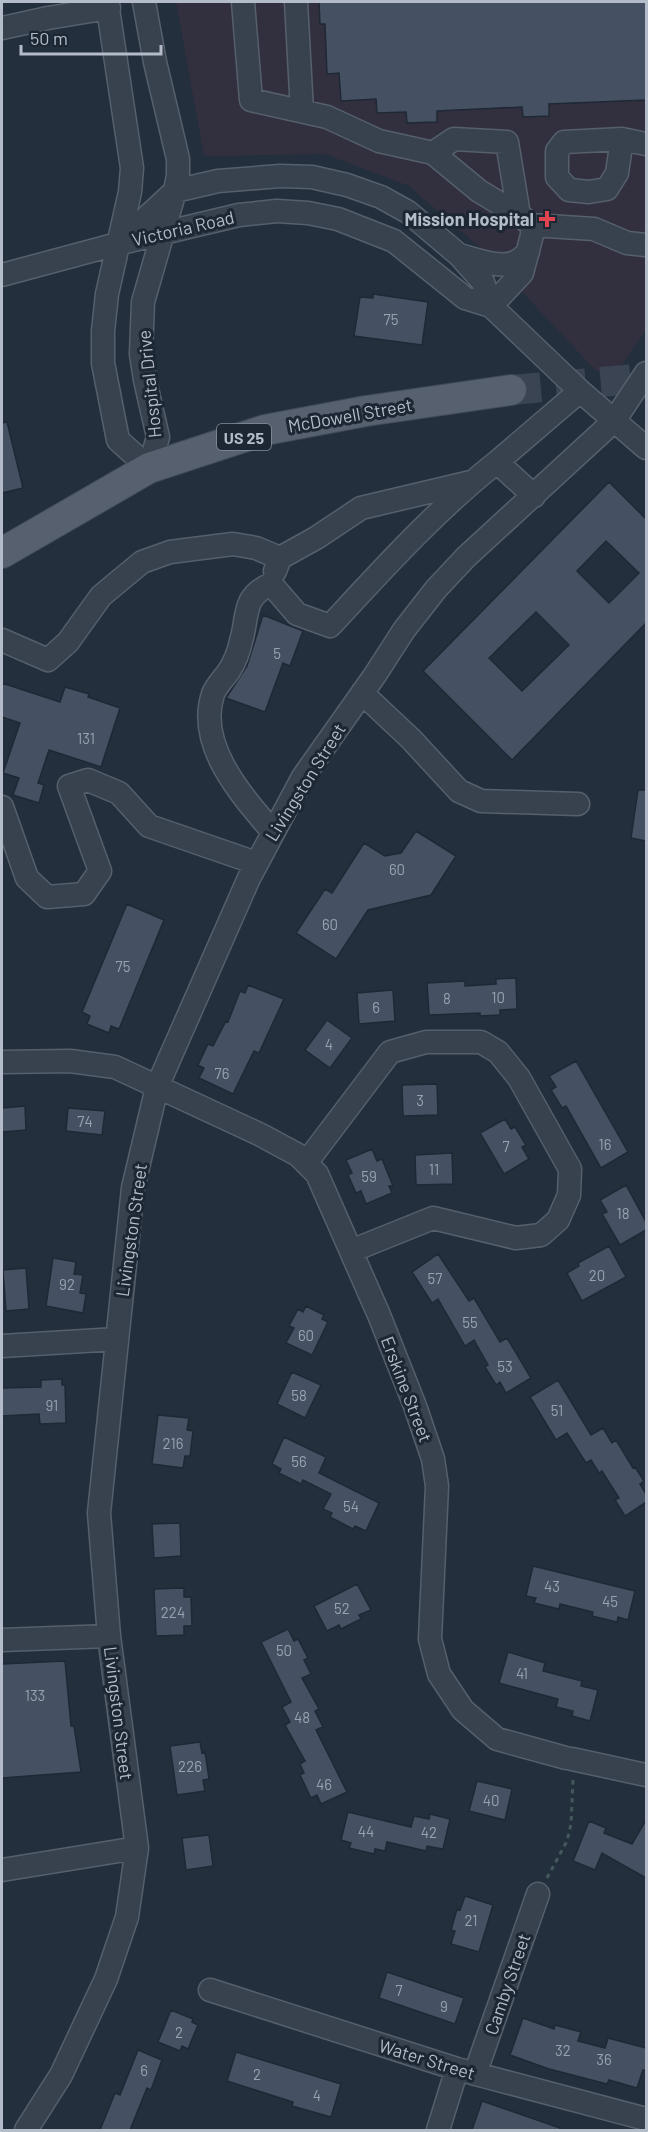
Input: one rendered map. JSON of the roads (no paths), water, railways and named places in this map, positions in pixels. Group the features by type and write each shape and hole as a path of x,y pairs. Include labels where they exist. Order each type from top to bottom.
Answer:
{"main road":[{"name":"McDowell Street","path":"2,553 149,468 265,430 366,411 510,390"}],"street":[{"name":"Hospital Drive","path":"108,5 132,168 130,192 107,294 103,331 103,363 118,440 149,468 158,437 141,354 143,312 146,288 175,191 178,159 155,62 144,2"},
{"path":"243,2 251,100 327,117 379,141 433,153 480,191 526,220 594,229 627,243 646,245"},
{"path":"296,2 302,111"},
{"path":"2,28 108,5"},
{"path":"433,153 454,140 507,142 532,236 522,273 491,306"},
{"path":"622,140 646,144"},
{"name":"Victoria Road","path":"117,243 175,191 231,179 312,177 381,197 408,212 459,255 483,282 491,306"},
{"name":"Victoria Road","path":"117,243 239,215 277,211 308,213 338,219 366,229 394,241 465,298 491,306 580,392 646,448"},
{"path":"2,275 117,243"},
{"path":"459,255 507,264 516,262 528,252"},
{"name":"Livingston Street","path":"26,2130 61,2075 106,1979 127,1917 137,1848 109,1636 99,1514 134,1188 157,1086 256,862 303,777 404,630 436,589 465,556 534,496 614,421 646,373"},
{"path":"271,584 297,614 330,626 412,539 472,482 580,392"},
{"path":"497,462 534,496"},
{"path":"273,832 249,804 226,768 212,741 210,726 213,693 231,668 242,641 245,611 258,590 271,584 280,558 316,538 361,508 472,482"},
{"path":"2,640 48,660 68,642 101,596 142,562 170,552 233,544 256,548 280,558"},
{"path":"362,693 411,739 459,791 481,801 578,804"},
{"path":"2,807 27,878 47,897 84,894 100,871 69,786 88,780 119,793 150,826 256,862"},
{"path":"306,1163 390,1052 426,1042 481,1042 498,1052 519,1078 570,1168 569,1195 558,1220 541,1235 516,1238 433,1218 351,1251"},
{"name":"Erskine Street","path":"2,1062 70,1060 115,1067 261,1135 298,1155 316,1174 351,1251 415,1406 434,1459 436,1486 430,1639 439,1674 464,1710 497,1739 533,1750 646,1775"},
{"path":"2,1346 117,1339"},
{"path":"2,1640 109,1636"},
{"path":"2,1870 137,1848"},
{"name":"Camby Street","path":"438,2130 466,2072 538,1894"},
{"name":"Water Street","path":"210,1990 466,2072 646,2118"}],"tunnel":[{"path":"511,390 646,378"}],"place":[{"name":"Mission Hospital","path":"547,219"}]}
